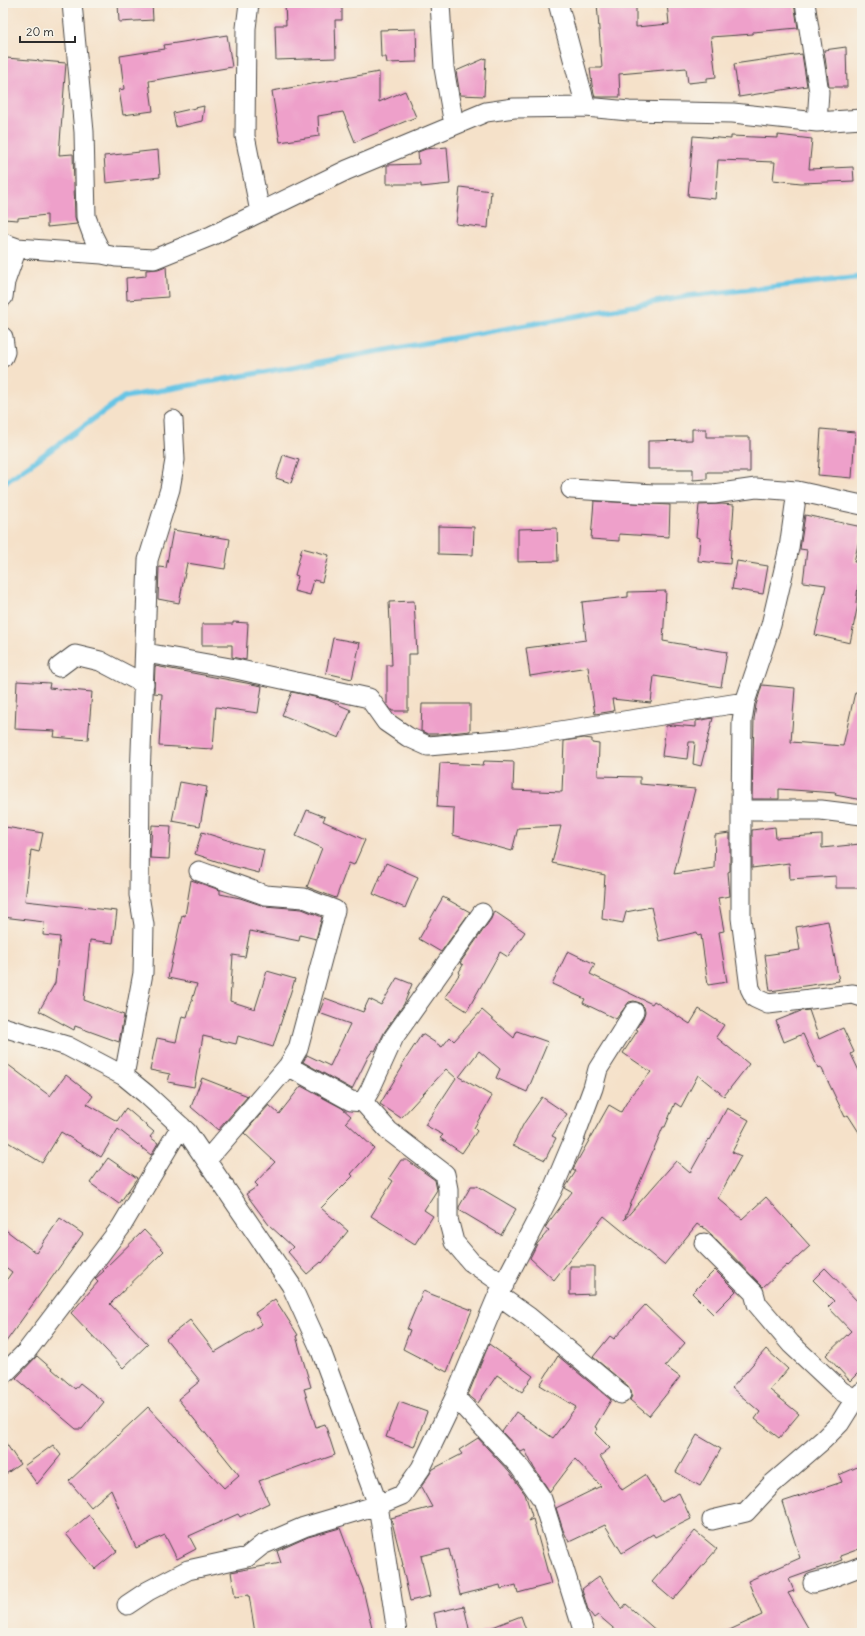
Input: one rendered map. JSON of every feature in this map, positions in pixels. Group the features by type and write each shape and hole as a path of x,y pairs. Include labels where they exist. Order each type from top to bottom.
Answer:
{"street":[{"path":"72,3 84,132 86,217 102,254"},
{"path":"249,3 246,28 246,136 260,212"},
{"path":"440,3 444,68 454,125"},
{"path":"558,3 586,107"},
{"path":"805,3 819,92 817,122"},
{"path":"3,297 10,246 102,254 116,257 154,259 211,236 347,170 486,112 514,108 586,107 629,110 733,113 817,122 862,120"},
{"path":"3,337 5,352 3,357"},
{"path":"124,1076 143,973 144,925 139,895 140,778 146,653 148,560 170,489 175,460 173,420"},
{"path":"571,489 654,494 714,494 756,488 797,491 862,505"},
{"path":"797,491 789,548 771,625 745,702 742,721 741,918 750,988 755,998 768,1004 853,994 860,995 862,997"},
{"path":"146,653 236,669 369,698 386,722 408,737 428,746 509,739 745,702"},
{"path":"59,667 75,655 100,661 144,684"},
{"path":"741,810 821,810 862,815"},
{"path":"199,871 265,895 304,898 335,910 298,1049 288,1066 207,1160"},
{"path":"363,1102 394,1037 482,913"},
{"path":"127,1605 148,1591 188,1570 247,1557 262,1545 304,1527 378,1505 402,1495 421,1468 456,1397 501,1290 552,1191 593,1088 598,1069 634,1012"},
{"path":"3,1027 67,1046 124,1076 182,1126 207,1160 291,1284 321,1351 378,1505 397,1633"},
{"path":"288,1066 351,1101 363,1102 389,1131 445,1174 448,1189 448,1219 454,1242 471,1262 529,1317 621,1394"},
{"path":"3,1375 26,1352 121,1227 182,1126"},
{"path":"704,1243 754,1293 757,1304 791,1344 841,1391 858,1395 840,1423 772,1484 746,1512 712,1520"},
{"path":"456,1397 519,1466 542,1499 584,1633"},
{"path":"813,1582 828,1579 862,1566"}],"building":[{"path":"118,3 152,3 153,20 119,22"},
{"path":"285,3 342,3 342,20 335,20 336,58 276,60 275,25 286,25"},
{"path":"597,3 636,3 636,27 669,24 667,3 707,3 707,5 750,3 750,5 794,3 798,28 753,32 753,34 711,37 716,77 707,78 707,81 688,83 686,68 619,74 620,97 595,97 590,68 602,68"},
{"path":"416,29 417,62 387,63 386,57 381,57 380,30"},
{"path":"227,35 232,67 149,81 153,111 123,115 119,90 124,89 120,56 165,49 164,45"},
{"path":"846,47 847,87 829,87 824,50"},
{"path":"802,54 807,86 739,97 734,64"},
{"path":"6,58 66,63 59,155 73,154 75,217 77,224 47,227 47,215 18,218 18,220 3,219 3,87"},
{"path":"486,58 484,96 460,95 456,71"},
{"path":"379,72 379,102 405,91 416,117 355,142 343,112 318,116 319,136 280,142 272,91"},
{"path":"204,106 202,121 176,127 173,113"},
{"path":"778,135 812,139 809,169 853,167 854,181 801,183 773,180 775,162 718,160 715,199 688,196 693,136 731,139 731,136 778,138"},
{"path":"447,147 450,184 421,187 421,184 387,184 387,165 419,164 418,152 426,149"},
{"path":"158,150 160,177 106,183 104,156"},
{"path":"460,187 491,191 488,228 456,224"},
{"path":"166,266 168,297 127,300 126,278 146,276 146,270 158,269"},
{"path":"692,429 706,429 706,437 750,437 750,472 707,472 707,479 693,480 693,469 648,469 648,441 692,440"},
{"path":"821,429 855,432 852,478 818,475"},
{"path":"283,455 299,460 291,483 276,478"},
{"path":"594,501 670,505 669,537 619,534 619,541 591,539"},
{"path":"699,505 734,505 730,564 698,561 700,538 696,537"},
{"path":"805,515 862,527 854,562 861,562 856,603 858,604 850,643 815,635 826,585 803,582 807,550 800,549"},
{"path":"438,526 474,527 473,555 438,554"},
{"path":"557,528 558,561 518,562 518,529"},
{"path":"173,530 230,539 225,569 187,563 179,603 158,599 159,567 166,568"},
{"path":"302,548 329,555 322,582 314,580 310,595 294,591 298,576 295,575"},
{"path":"737,561 768,566 763,594 732,589"},
{"path":"666,591 663,641 727,652 721,687 654,676 651,703 612,699 614,711 595,714 588,667 530,676 526,648 586,640 582,602 628,597 628,592"},
{"path":"414,601 417,654 408,654 408,711 392,711 387,704 387,665 392,665 389,602"},
{"path":"233,622 248,623 246,660 232,657 232,645 202,645 202,624 233,624"},
{"path":"333,638 360,643 352,679 326,673"},
{"path":"155,666 262,686 258,713 216,707 213,749 159,746 162,694 154,693"},
{"path":"17,681 50,683 49,688 92,692 88,740 54,737 55,731 15,729"},
{"path":"762,685 795,688 791,742 843,746 855,692 862,693 862,800 835,795 836,793 779,789 779,799 752,799 754,719 756,705"},
{"path":"292,692 328,700 351,710 339,738 282,715"},
{"path":"422,704 470,704 470,731 428,734 421,731"},
{"path":"713,718 701,766 693,764 695,742 689,742 687,759 662,756 666,726 696,727 696,721"},
{"path":"584,738 592,739 592,743 599,744 598,776 640,777 640,784 695,789 674,874 714,868 715,835 730,833 730,871 728,872 730,896 718,898 724,931 719,932 727,982 708,985 701,935 698,936 697,932 659,941 651,907 626,912 623,923 602,919 605,875 552,863 561,826 518,828 512,851 453,835 454,808 437,807 440,763 483,765 484,761 514,762 513,790 562,792 564,741"},
{"path":"180,782 207,787 200,826 172,821"},
{"path":"307,810 325,817 323,821 365,840 354,865 349,863 336,898 307,887 322,848 296,836"},
{"path":"152,825 171,826 169,859 150,858"},
{"path":"5,827 43,833 39,852 31,850 25,901 117,911 113,943 90,940 84,1000 124,1015 119,1042 75,1026 74,1030 39,1011 55,983 60,937 43,935 44,922 3,917 3,838"},
{"path":"775,827 776,838 822,835 822,848 860,844 862,888 836,888 836,876 790,879 789,863 752,868 752,830"},
{"path":"202,832 264,850 259,873 195,854"},
{"path":"386,863 418,877 405,908 373,894"},
{"path":"191,880 220,890 220,894 240,898 264,906 302,909 322,917 316,939 300,935 299,941 250,931 245,957 233,955 230,1001 255,1009 267,971 295,979 273,1047 238,1036 236,1044 203,1036 194,1087 168,1082 170,1074 150,1070 157,1038 176,1042 182,1016 187,1017 197,984 168,978 182,915 185,916"},
{"path":"443,897 470,912 441,952 419,939"},
{"path":"494,911 525,932 508,957 500,952 467,1011 445,997 460,973 459,972 463,965 460,963 491,919"},
{"path":"828,921 839,981 770,991 765,955 800,950 796,927"},
{"path":"568,951 595,964 590,974 652,1004 654,1001 690,1024 699,1009 724,1025 716,1037 749,1064 724,1096 698,1075 681,1107 675,1103 665,1127 663,1127 624,1220 676,1161 690,1173 727,1108 749,1120 732,1152 741,1156 718,1198 742,1219 766,1197 810,1246 763,1287 712,1235 702,1226 701,1227 697,1224 664,1265 604,1216 554,1280 530,1258 537,1244 549,1230 545,1228 548,1223 572,1192 565,1188 576,1171 573,1169 609,1105 621,1112 631,1095 651,1072 623,1053 638,1030 636,1029 643,1018 645,1012 644,1007 640,1003 634,1001 629,1002 616,1019 583,1003 585,999 552,984"},
{"path":"397,978 412,984 404,1004 385,1031 375,1051 373,1050 368,1057 352,1089 303,1062 307,1055 330,1066 350,1024 319,1013 325,998 363,1012 369,999 381,1005"},
{"path":"482,1010 514,1038 517,1031 548,1042 527,1092 496,1078 500,1069 479,1051 459,1077 492,1096 474,1128 477,1131 462,1153 440,1138 443,1135 425,1125 456,1078 446,1069 401,1118 380,1104 403,1066 401,1066 422,1034 442,1047 450,1037 454,1041"},
{"path":"809,1010 819,1039 843,1028 854,1052 851,1054 862,1077 862,1137 848,1115 845,1117 821,1067 818,1068 803,1034 784,1042 776,1021 801,1011"},
{"path":"3,1061 50,1096 66,1075 93,1096 87,1104 117,1121 126,1108 154,1132 150,1137 158,1143 151,1155 118,1129 101,1157 61,1132 42,1163 3,1139"},
{"path":"202,1078 248,1096 218,1130 191,1107"},
{"path":"301,1086 342,1108 351,1116 346,1122 374,1148 351,1174 353,1176 321,1208 348,1231 322,1263 321,1262 307,1274 288,1252 293,1247 269,1225 246,1194 258,1186 255,1183 275,1162 244,1133 269,1105 279,1114"},
{"path":"542,1097 567,1114 552,1136 556,1138 545,1160 513,1145 524,1123"},
{"path":"108,1158 137,1178 119,1204 90,1183"},
{"path":"401,1160 407,1160 435,1180 437,1190 424,1210 433,1216 415,1244 371,1216 393,1181 389,1178"},
{"path":"471,1186 477,1186 516,1209 501,1235 459,1210 459,1207"},
{"path":"60,1218 83,1234 3,1346 3,1285 12,1272 3,1265 3,1228 36,1253"},
{"path":"144,1230 164,1251 110,1304 148,1344 123,1368 71,1313 98,1282 95,1279"},
{"path":"570,1266 594,1266 594,1294 570,1295"},
{"path":"825,1268 862,1306 862,1369 850,1381 826,1355 851,1331 828,1307 834,1301 813,1280"},
{"path":"715,1270 736,1291 713,1314 692,1293"},
{"path":"423,1291 472,1310 447,1372 403,1349 410,1330 407,1329"},
{"path":"275,1299 298,1335 296,1336 311,1387 304,1389 316,1427 325,1424 335,1455 259,1481 269,1503 240,1517 238,1514 189,1536 196,1549 177,1559 165,1535 136,1548 111,1490 91,1507 69,1481 148,1407 224,1488 239,1475 178,1399 200,1381 166,1339 190,1320 215,1352 262,1324 255,1313"},
{"path":"645,1305 685,1343 665,1366 680,1377 649,1416 630,1400 632,1396 628,1386 593,1357 610,1336 614,1339"},
{"path":"489,1344 533,1376 522,1392 497,1375 478,1403 468,1395"},
{"path":"766,1349 788,1369 770,1390 799,1414 779,1438 755,1419 760,1412 732,1388"},
{"path":"37,1356 75,1389 80,1383 104,1402 82,1429 76,1429 16,1378"},
{"path":"558,1356 611,1400 595,1427 598,1429 595,1433 610,1448 600,1456 622,1490 645,1475 662,1502 679,1493 691,1519 655,1537 653,1534 622,1553 605,1525 569,1542 563,1530 556,1508 601,1486 575,1459 550,1492 534,1468 525,1450 521,1452 502,1432 516,1412 553,1438 576,1407 540,1385"},
{"path":"399,1402 427,1412 414,1447 386,1437"},
{"path":"697,1435 721,1449 700,1486 676,1472"},
{"path":"478,1438 510,1473 525,1494 532,1516 528,1521 533,1519 551,1584 518,1593 516,1585 501,1589 500,1585 460,1595 449,1549 421,1556 430,1596 410,1601 403,1565 391,1518 432,1507 421,1487 433,1469 462,1454 459,1450"},
{"path":"3,1439 20,1464 3,1476"},
{"path":"53,1445 61,1455 37,1484 24,1466"},
{"path":"862,1465 862,1548 840,1556 842,1560 789,1579 794,1591 788,1593 811,1633 723,1633 762,1615 748,1581 800,1558 782,1502 842,1482 839,1475"},
{"path":"89,1515 117,1551 95,1569 66,1534"},
{"path":"340,1528 363,1589 373,1633 255,1633 249,1595 235,1597 231,1572 281,1563 277,1551 308,1537"},
{"path":"695,1531 717,1549 673,1600 652,1582"},
{"path":"599,1576 622,1609 626,1604 659,1633 619,1633 598,1615 594,1618 588,1610 582,1589"},
{"path":"464,1606 470,1633 438,1633 434,1613"},
{"path":"521,1616 527,1633 480,1632"}],"waterway":[{"path":"3,484 124,397 689,296 862,277"}]}
